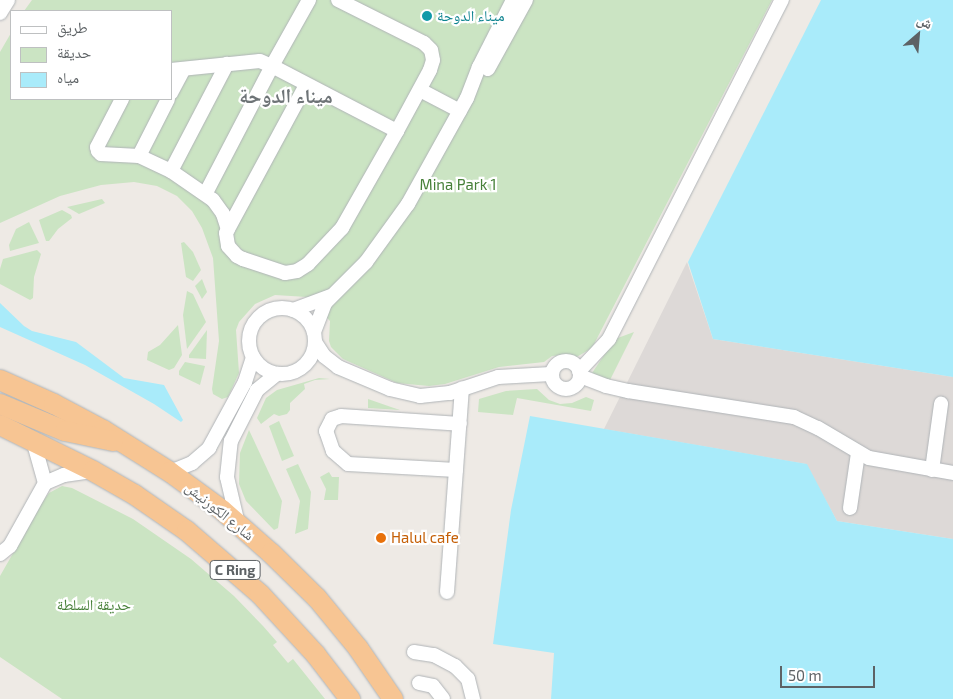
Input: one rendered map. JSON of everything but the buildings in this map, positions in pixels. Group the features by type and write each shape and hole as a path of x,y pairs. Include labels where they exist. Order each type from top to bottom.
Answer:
{"highway":[{"name":"شارع الكورنيش","path":"0,380 81,418 122,442 170,472 239,524 317,598 358,648 394,699"},
{"path":"0,404 72,433 122,442"},
{"name":"C Ring","path":"0,425 93,471 135,495 187,531 229,565 292,628 350,699"}],"street":[{"path":"0,13 8,0"},
{"path":"206,193 272,66 309,0"},
{"path":"306,85 226,233 228,246 237,256 280,272 290,273 302,268 320,253 342,228 420,90 432,65 432,55 428,46 338,0"},
{"path":"298,370 310,358 321,311 331,296 366,262 395,224 467,98 479,67 512,0"},
{"path":"467,98 483,78 526,0"},
{"path":"782,0 609,339 580,373 576,385 567,389 558,387 552,379 551,374 555,365 564,361 574,363 580,373 606,386 794,417 818,428 858,453 881,460 953,474"},
{"path":"172,89 177,69 260,61 397,131"},
{"path":"171,171 227,64"},
{"path":"420,90 460,111"},
{"path":"121,100 97,147 98,151 101,154 140,156 171,171 206,193 223,214 228,229"},
{"path":"140,156 168,100"},
{"path":"293,310 331,296"},
{"path":"276,374 259,365 252,357 249,349 250,331 259,316 275,308 293,310 306,318 324,356 338,367 405,394 435,396 498,377 551,374"},
{"path":"170,472 192,463 209,448 248,375 252,357"},
{"path":"239,524 227,477 231,441 257,390 276,374 318,367 338,367"},
{"path":"447,592 462,389"},
{"path":"932,470 941,404"},
{"path":"456,470 348,464 333,451 326,431 332,418 341,416 460,424"},
{"path":"33,440 46,483"},
{"path":"850,508 858,453"},
{"path":"0,554 10,546 46,483 64,475 93,471"},
{"path":"414,652 434,655 455,666 468,679 473,699"},
{"path":"419,683 434,686 443,699"}],"shaded area":[{"path":"687,262 713,339 953,377 953,539 837,521 806,464 604,429"}],"green space":[{"name":"Mina Park 1","path":"32,0 772,0 592,348 575,358 565,355 552,356 544,362 499,367 445,384 429,386 397,383 343,359 331,347 329,341 330,321 307,297 275,295 255,304 239,322 236,330 239,373 228,397 222,399 213,394 212,389 219,341 213,258 202,228 192,211 177,196 157,186 134,182 101,185 60,196 0,223 0,52 10,35 10,100 172,100 172,10 25,10"},
{"path":"102,199 105,203 79,214 67,207"},
{"path":"62,210 71,215 72,218 58,229 49,241 46,241 39,220"},
{"path":"29,222 39,243 10,251 9,245 16,229"},
{"path":"184,242 193,252 201,270 193,281 186,277 181,243"},
{"path":"37,250 41,254 34,277 33,298 30,300 0,284 0,269 3,259"},
{"path":"202,279 207,292 202,299 195,286"},
{"path":"187,291 193,294 206,322 187,349 183,315"},
{"path":"178,325 182,355 174,368 169,370 147,360 148,352 160,345"},
{"path":"207,330 206,359 189,358 189,355"},
{"path":"634,332 609,382 592,373 615,339"},
{"path":"185,362 205,366 200,385 179,375 179,371"},
{"path":"319,378 330,379 315,380 304,384 305,389 290,403 290,410 287,414 279,416 274,414 261,424 257,418 266,398 277,390"},
{"path":"537,389 549,400 560,404 572,403 586,397 594,400 591,411 517,398 513,415 478,412 479,399 506,391"},
{"path":"368,399 391,407 400,410 368,408"},
{"path":"279,421 294,456 282,461 269,426"},
{"path":"249,430 282,501 278,528 274,530 246,501 239,484 240,453"},
{"path":"298,464 311,492 308,529 295,534 300,501 286,469"},
{"path":"329,472 332,477 339,477 338,500 324,500 326,489 320,477"},
{"name":"حديقة السلطة","path":"62,486 72,488 133,519 191,559 234,596 263,626 277,642 273,645 288,663 293,659 325,699 62,699 0,657 0,576 43,501 49,493"}],"water":[{"path":"821,0 953,0 953,377 713,339 688,262"},
{"path":"0,303 24,326 32,331 76,342 124,378 164,385 183,420 181,422 154,404 85,365 0,327"},
{"path":"530,416 807,464 837,521 953,539 953,699 551,699 554,653 493,644 511,510"}],"place":[{"name":"ميناء الدوحة","path":"427,16"},
{"name":"Halul cafe","path":"381,538"}],"district":[{"name":"ميناء الدوحة","path":"286,95"}]}
